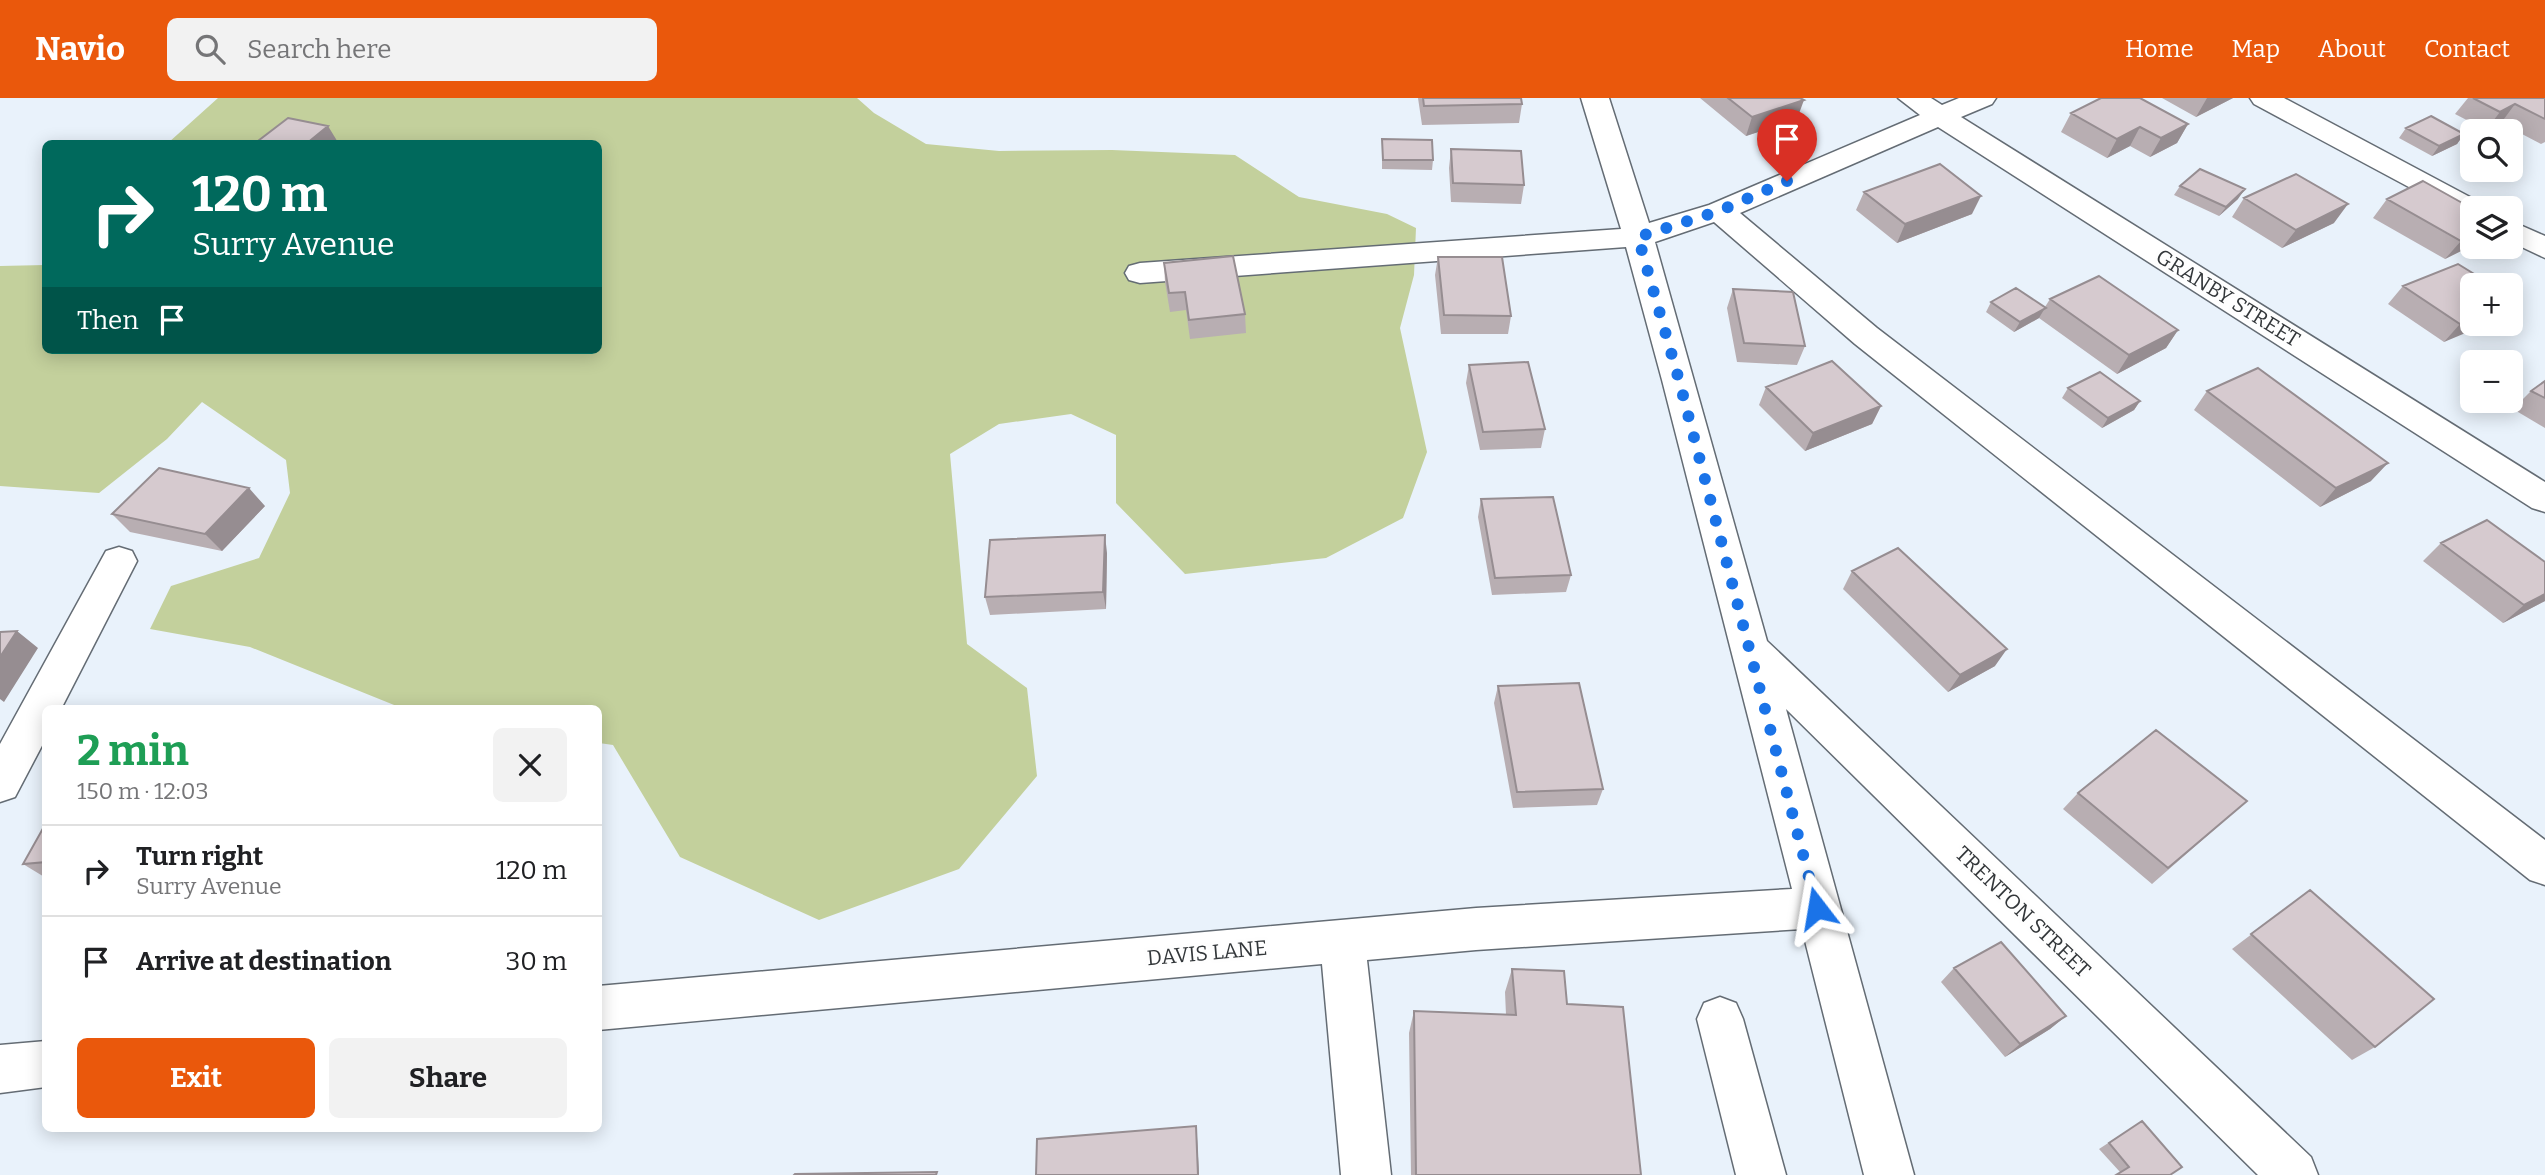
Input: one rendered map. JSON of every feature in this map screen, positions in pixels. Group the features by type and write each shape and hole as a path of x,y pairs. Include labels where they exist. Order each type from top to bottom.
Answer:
{"street":[{"path":"1595,98 1679,380 1889,1175"},
{"name":"GRANBY STREET","path":"1912,98 2545,499"},
{"path":"1139,273 1638,237 1719,211 1982,98"},
{"path":"2264,98 2460,203"},
{"path":"1719,211 1866,336 2545,866"},
{"path":"2523,236 2545,248"},
{"path":"42,705 119,561"},
{"name":"TRENTON STREET","path":"1751,650 2293,1175"},
{"path":"0,784 42,705"},
{"name":"DAVIS LANE","path":"602,1008 1476,929 1817,908"},
{"path":"1342,941 1366,1175"},
{"path":"1720,1019 1761,1175"},
{"path":"0,1069 42,1064"}],"green space":[{"path":"218,98 857,98 874,113 926,144 999,151 1112,150 1235,155 1299,197 1387,214 1416,228 1414,275 1400,328 1427,452 1403,518 1326,558 1185,574 1116,503 1116,435 1071,414 999,424 950,454 967,644 1027,688 1037,776 959,869 819,920 680,857 613,745 602,743 602,705 394,705 250,647 150,629 171,586 259,558 290,493 286,460 202,402 167,439 99,493 0,486 0,266 42,265 42,354 602,354 602,140 171,140"}],"building":[{"path":"1423,98 1521,98 1522,104 1424,106"},
{"path":"1728,98 1800,98 1804,100 1752,117"},
{"path":"2101,98 2140,98 2188,124 2161,138 2140,127 2117,139 2071,113"},
{"path":"2473,98 2545,98 2545,119 2515,104 2500,112"},
{"path":"2431,116 2460,132 2460,136 2439,146 2406,128"},
{"path":"288,118 328,126 311,140 259,140"},
{"path":"1382,139 1432,140 1433,160 1383,160"},
{"path":"1451,149 1521,151 1524,185 1453,183"},
{"path":"1940,164 1981,196 1905,224 1864,192"},
{"path":"2200,169 2245,189 2226,207 2180,186"},
{"path":"2296,174 2348,204 2296,230 2244,198"},
{"path":"2423,181 2460,202 2460,240 2387,199"},
{"path":"1233,256 1245,314 1189,320 1185,292 1169,293 1164,263"},
{"path":"1438,257 1502,257 1511,316 1444,315"},
{"path":"2458,264 2473,273 2460,273 2460,324 2403,286"},
{"path":"2099,276 2178,330 2129,355 2050,299"},
{"path":"2016,288 2046,308 2020,322 1991,302"},
{"path":"1733,289 1793,292 1805,346 1744,343"},
{"path":"1832,361 1881,406 1813,433 1766,387"},
{"path":"1528,362 1545,429 1483,432 1469,365"},
{"path":"2258,368 2388,463 2336,488 2207,391"},
{"path":"2100,372 2140,401 2108,418 2068,388"},
{"path":"2545,381 2545,398 2531,391"},
{"path":"159,468 249,488 205,534 112,514"},
{"path":"1553,497 1571,575 1495,578 1481,499"},
{"path":"2487,520 2545,562 2545,594 2524,605 2441,543"},
{"path":"1105,535 1103,592 985,597 990,540"},
{"path":"1898,548 2007,649 1960,675 1852,571"},
{"path":"17,631 0,657 0,632"},
{"path":"1579,683 1603,789 1517,792 1498,686"},
{"path":"2156,730 2247,801 2168,868 2078,793"},
{"path":"42,830 42,862 23,864"},
{"path":"2310,890 2434,999 2375,1047 2251,934"},
{"path":"2001,942 2066,1016 2020,1044 1954,968"},
{"path":"1512,969 1564,971 1567,1004 1623,1007 1641,1175 1416,1175 1414,1011 1516,1015"},
{"path":"2142,1121 2182,1167 2170,1175 2116,1175 2129,1167 2109,1143"},
{"path":"1196,1126 1198,1175 1036,1175 1037,1139"},
{"path":"937,1172 936,1175 794,1175 795,1174"}],"route":[{"path":"1787,181 1719,211 1638,237 1679,380 1817,908"}]}
